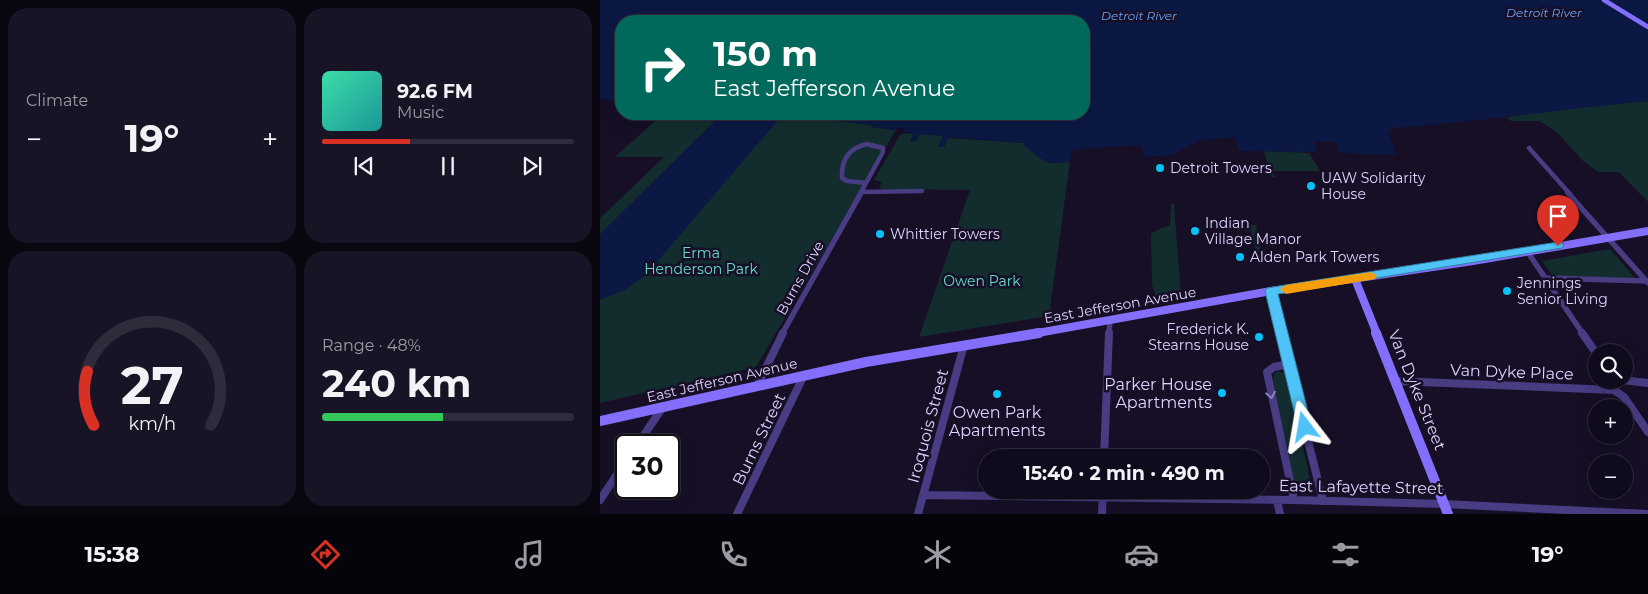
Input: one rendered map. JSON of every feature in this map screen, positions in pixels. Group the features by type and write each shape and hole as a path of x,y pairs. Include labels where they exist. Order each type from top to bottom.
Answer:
{"main road":[{"path":"1604,0 1648,27"},
{"name":"East Jefferson Avenue","path":"600,422 866,362 1110,321 1271,291 1648,231"},
{"name":"Van Dyke Street","path":"1355,279 1446,509"}],"street":[{"name":"Burns Drive","path":"757,386 777,342 861,192 866,183 883,152 883,148 879,146 862,146 848,152 844,156 842,178 847,181 866,183"},
{"path":"1529,148 1647,282"},
{"path":"861,192 922,191"},
{"path":"1527,251 1590,344"},
{"path":"1545,278 1647,282"},
{"path":"1271,291 1323,501"},
{"path":"1104,449 1110,321"},
{"name":"Iroquois Street","path":"918,514 964,345"},
{"path":"1289,364 1274,366 1267,372 1294,500"},
{"name":"Burns Street","path":"737,514 804,376"},
{"name":"Van Dyke Place","path":"1396,381 1614,390 1624,397 1648,432"},
{"path":"1633,381 1648,383"},
{"path":"645,434 663,407"},
{"path":"600,500 615,478"},
{"name":"East Lafayette Street","path":"923,495 978,495"},
{"path":"1102,514 1103,499"},
{"name":"East Lafayette Street","path":"1248,499 1323,501 1446,509 1648,514"},
{"path":"1277,500 1280,514"}],"green space":[{"path":"1648,101 1648,202 1619,172 1598,172 1583,161 1557,132 1539,121 1511,121 1507,117 1556,110"},
{"name":"Erma Henderson Park","path":"656,120 831,120 896,130 756,367 600,403 600,218 664,157 615,157"},
{"name":"Owen Park","path":"904,133 914,134 910,140 919,134 943,136 939,147 944,147 948,138 1024,143 1047,163 1070,162 1049,316 919,337 970,190 879,189 882,182 874,180 900,135"},
{"path":"1264,151 1309,153 1320,171 1273,171 1275,177 1271,177"},
{"path":"1171,204 1174,204 1181,294 1156,297 1152,285 1151,234 1170,225"},
{"path":"1244,225 1256,225 1263,258 1257,255 1251,231 1245,231"},
{"path":"1610,249 1635,278 1553,276 1542,261"},
{"path":"1278,371 1287,374 1311,484 1310,488 1305,491 1295,486 1273,379 1274,374"}],"water":[{"name":"Detroit River","path":"600,0 1648,0 1648,101 1394,128 1388,132 1396,153 1392,155 1340,153 1336,142 1314,141 1317,152 1239,151 1235,137 1201,140 1171,155 1143,157 1142,145 1073,149 1070,162 1047,163 1023,145 1024,143 948,137 944,147 938,147 943,136 920,134 916,141 910,141 914,133 903,132 905,128 898,128 896,130 830,120 1090,120 1090,15 615,15 615,100 600,99"},
{"path":"716,120 778,120 646,275 625,290 600,300 600,234"}],"slow traffic":[{"path":"1286,289 1371,276"}],"place":[{"name":"Detroit Towers","path":"1160,168"},
{"name":"UAW Solidarity House","path":"1311,186"},
{"name":"Indian Village Manor","path":"1195,231"},
{"name":"Whittier Towers","path":"880,234"},
{"name":"Alden Park Towers","path":"1240,257"},
{"name":"Jennings Senior Living","path":"1507,291"},
{"name":"Frederick K. Stearns House","path":"1259,337"},
{"name":"Parker House Apartments","path":"1222,393"},
{"name":"Owen Park Apartments","path":"997,394"}],"route":[{"path":"1305,427 1271,291 1473,261 1558,246"}]}
